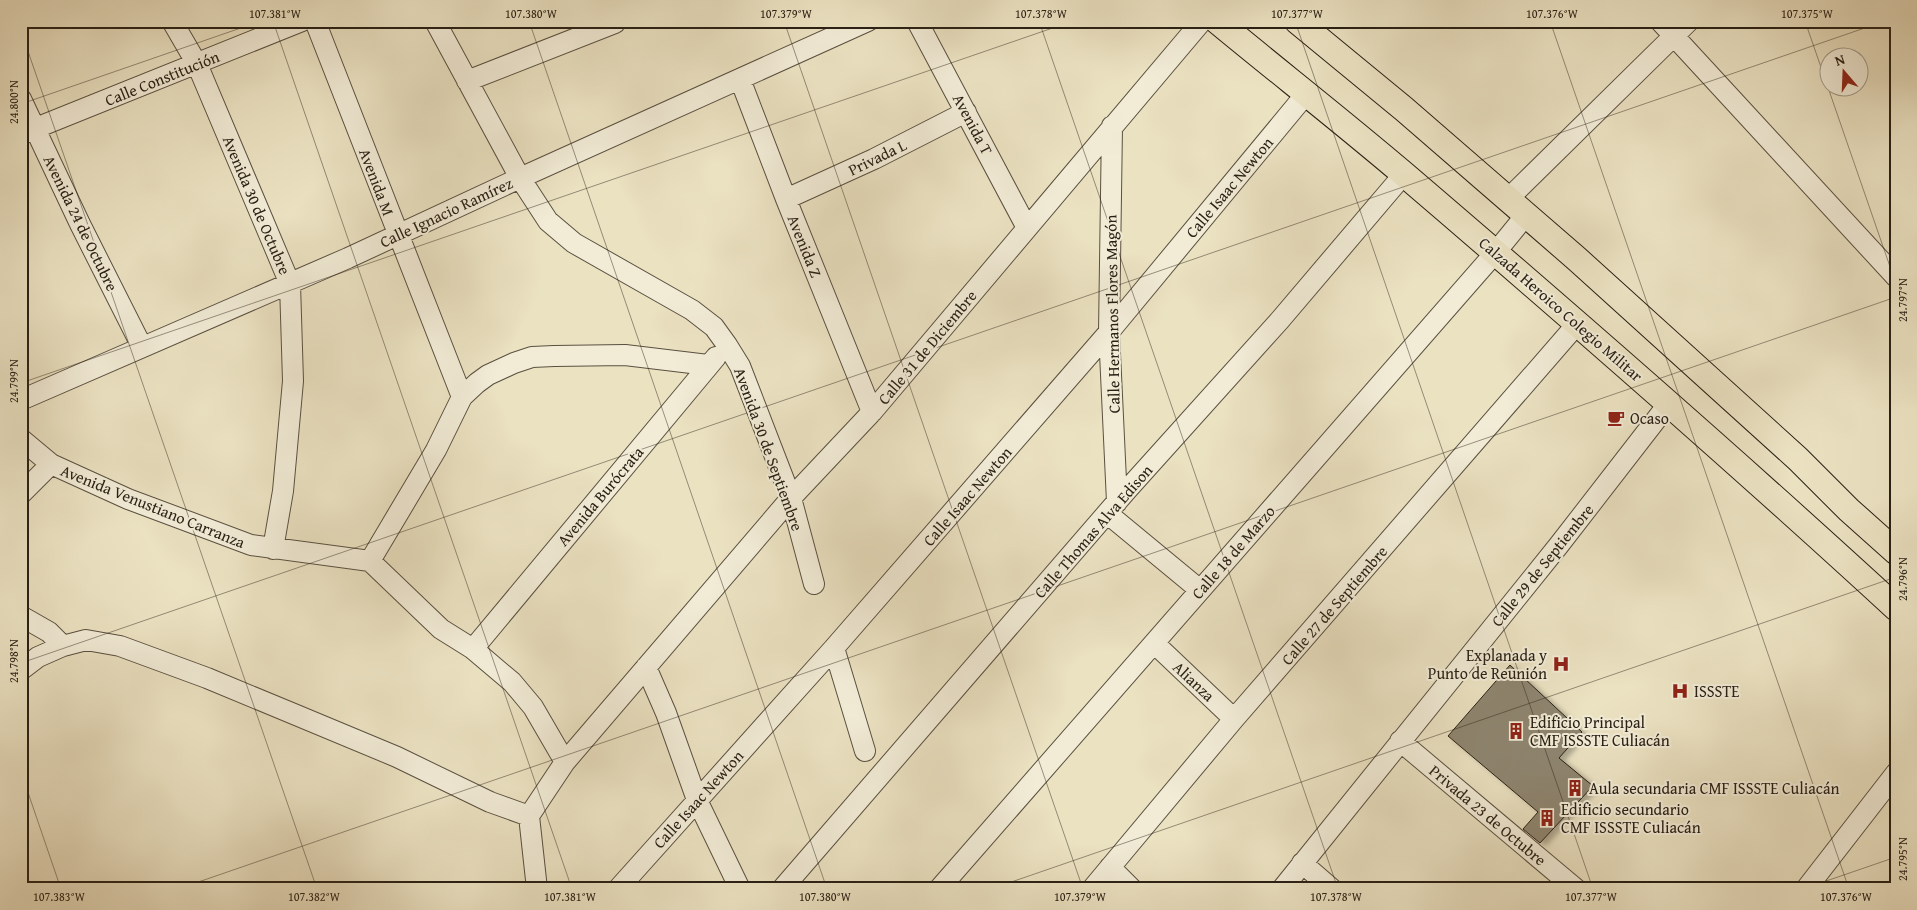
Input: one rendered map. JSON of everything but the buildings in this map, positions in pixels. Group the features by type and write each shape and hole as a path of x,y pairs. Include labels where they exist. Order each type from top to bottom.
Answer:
{"main road":[{"name":"Calzada Heroico Colegio Militar","path":"1217,21 1404,174 1578,323 1896,608"},
{"path":"1297,21 1517,207 1791,452 1849,510 1896,552"}],"street":[{"name":"Avenida 30 de Octubre","path":"172,21 197,64 290,284 293,381 283,491 273,549"},
{"name":"Calle Constitución","path":"28,131 302,21"},
{"name":"Avenida M","path":"315,21 462,397"},
{"name":"Avenida 30 de Septiembre","path":"435,21 520,178 548,221 574,243 692,310 714,327 728,345 740,366 791,498 814,584"},
{"name":"Calle Ignacio Ramírez","path":"21,400 290,284 868,21"},
{"name":"Avenida T","path":"917,21 1027,228"},
{"name":"Calle 31 de Diciembre","path":"529,816 565,762 646,666 791,498 872,412 1202,21"},
{"path":"1660,21 1896,278"},
{"name":"Calle 18 de Marzo","path":"939,889 1495,253 1517,207 1688,21"},
{"path":"467,81 615,23"},
{"name":"Avenida Z","path":"740,79 872,412"},
{"name":"Calle Isaac Newton","path":"618,889 834,648 1109,332 1306,94"},
{"name":"Avenida 24 de Octubre","path":"21,99 28,131 80,224 142,347"},
{"name":"Privada L","path":"786,199 874,159 966,112"},
{"name":"Calle Hermanos Flores Magón","path":"1112,126 1109,332 1112,508"},
{"name":"Calle Thomas Alva Edison","path":"782,889 1112,508 1280,320 1404,174"},
{"name":"Calle 27 de Septiembre","path":"1092,889 1234,719 1578,323"},
{"name":"Avenida Burócrata","path":"473,649 708,365 728,345"},
{"path":"565,762 534,707 512,682 473,649 441,629 370,562 436,450 462,397 476,383 488,376 514,362 532,358 625,355 708,365"},
{"name":"Calle 29 de Septiembre","path":"1282,889 1559,545 1669,403"},
{"name":"Avenida Venustiano Carranza","path":"21,439 51,464 128,500 196,526 251,545 370,562"},
{"path":"21,494 51,464"},
{"path":"1112,508 1200,590"},
{"path":"21,616 49,632 63,646"},
{"path":"21,670 38,656 63,646 86,640 120,646 207,678 397,757 490,802 529,816 537,889"},
{"name":"Alianza","path":"1154,643 1234,719"},
{"path":"834,648 865,751"},
{"path":"646,666 666,713 697,800 740,889"},
{"name":"Privada 23 de Octubre","path":"1400,741 1576,889"},
{"path":"1806,889 1896,773"},
{"path":"1302,864 1332,889"},
{"path":"1110,866 1132,889"}],"place":[{"name":"Ocaso","path":"1616,418"},
{"name":"Explanada y Punto de Reunión","path":"1561,664"},
{"name":"ISSSTE","path":"1680,691"},
{"name":"Edificio Principal CMF ISSSTE Culiacán","path":"1516,731"},
{"name":"Aula secundaria CMF ISSSTE Culiacán","path":"1575,788"},
{"name":"Edificio secundario CMF ISSSTE Culiacán","path":"1547,818"}]}
